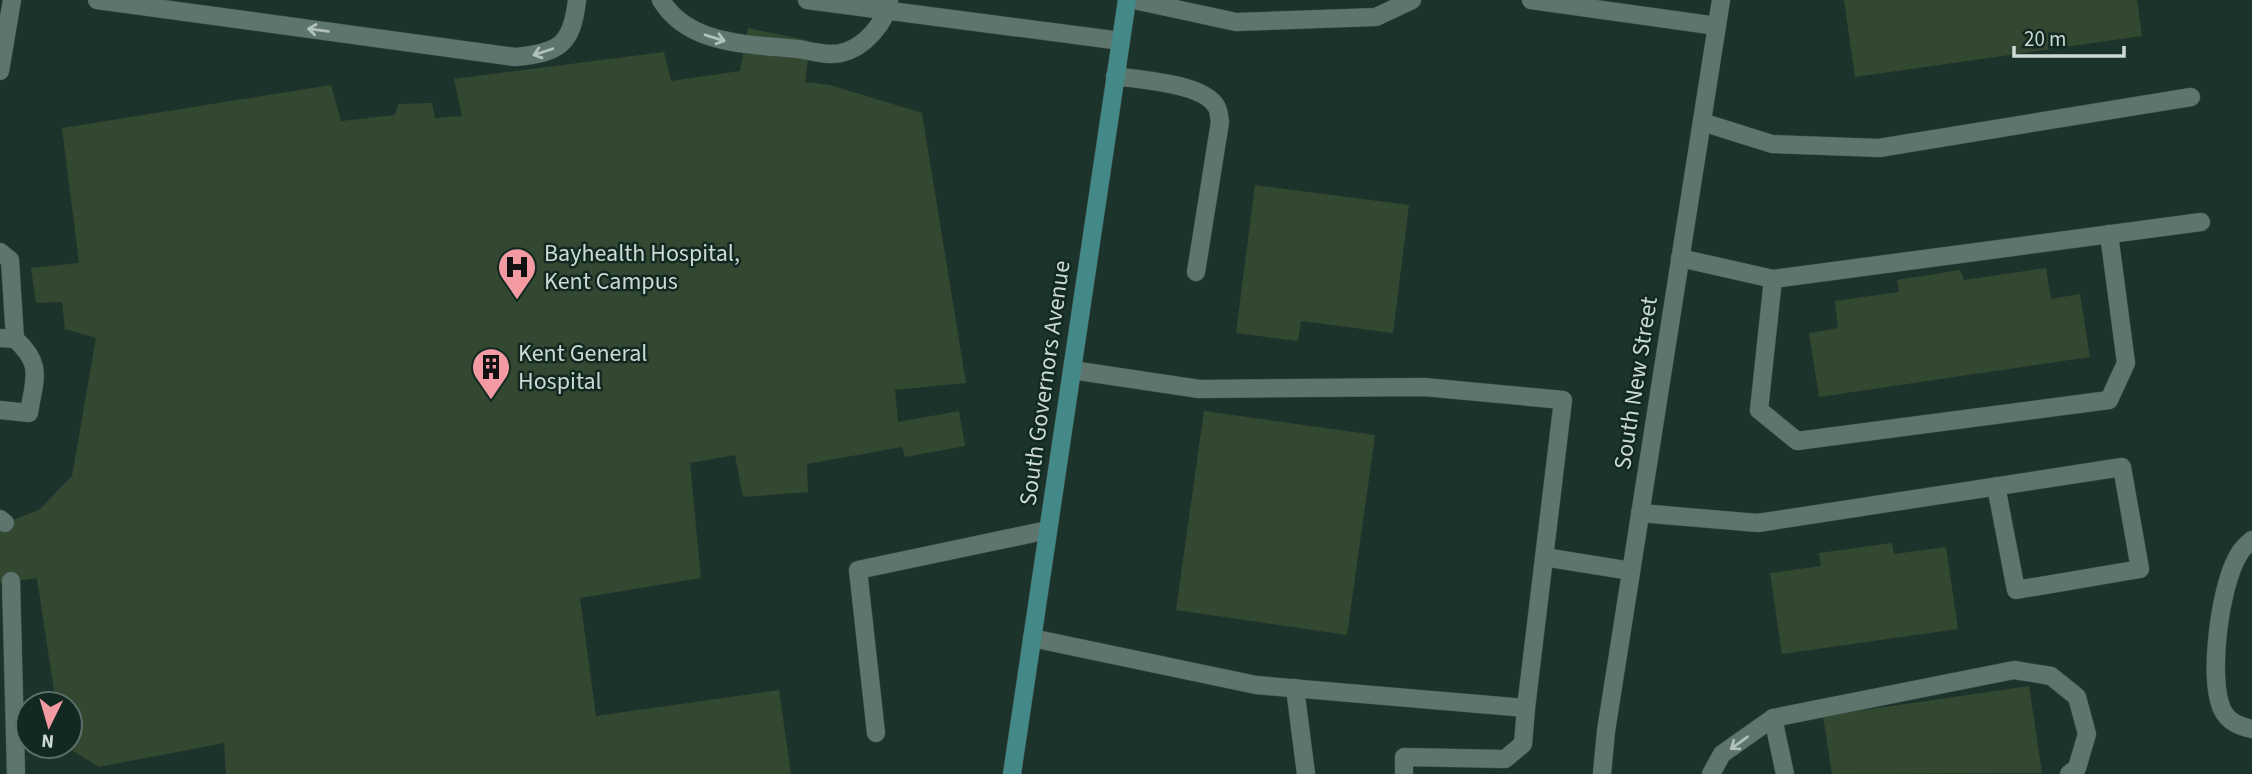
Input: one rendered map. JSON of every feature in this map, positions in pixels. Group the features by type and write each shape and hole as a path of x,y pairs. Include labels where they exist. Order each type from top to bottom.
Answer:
{"main road":[{"name":"South Governors Avenue","path":"1012,774 1127,0"}],"street":[{"path":"0,71 12,0"},
{"path":"97,0 515,57 531,55 565,42 574,25 577,0"},
{"path":"661,0 668,12 691,30 722,41 840,54 865,42 888,5"},
{"path":"807,0 888,5 1121,41"},
{"path":"1134,0 1236,22 1376,17 1412,0"},
{"path":"1531,0 1717,26"},
{"name":"South New Street","path":"1602,774 1631,571 1721,0"},
{"path":"1115,76 1175,85 1205,95 1217,107 1220,122 1196,272"},
{"path":"1702,122 1772,144 1879,148 2190,97"},
{"path":"1681,258 1773,279 2201,222"},
{"path":"1773,279 1759,410 1797,441 2082,404 2109,400 2126,363 2109,234"},
{"path":"0,252 10,260 8,338 29,351 36,365 29,413 0,410"},
{"path":"1072,370 1199,389 1424,387 1563,400 1523,744 1505,759 1404,757 1405,774"},
{"path":"1640,513 1758,523 1996,486 2122,467 2140,569 2016,590 1996,486"},
{"path":"876,733 858,570 1048,530"},
{"path":"2252,540 2238,556 2223,599 2216,662 2217,688 2223,710 2235,724 2252,729"},
{"path":"1544,557 1631,571"},
{"path":"11,581 7,642 16,774"},
{"path":"1032,638 1256,685 1526,708"},
{"path":"1711,774 1722,754 1773,718 2014,670 2051,676 2077,697 2087,734 2077,768 2069,774"},
{"path":"1295,688 1306,774"},
{"path":"1773,718 1784,774"}],"building":[{"path":"1844,0 2137,0 2142,36 1855,77"},
{"name":"Bayhealth Hospital, Kent Campus","path":"748,28 810,41 805,82 830,85 922,113 966,383 895,390 898,422 959,411 965,446 905,457 902,447 807,464 808,492 743,497 735,455 690,463 701,578 580,598 596,716 779,690 791,774 226,774 224,743 99,767 84,758 84,690 54,690 37,578 0,583 0,525 39,510 72,476 96,338 65,329 62,302 36,303 31,268 79,263 62,128 331,85 341,121 395,115 398,104 432,103 435,118 462,116 454,79 664,52 671,81 740,71"},
{"path":"1255,185 1409,205 1393,333 1301,321 1298,341 1236,333"},
{"path":"2046,268 2051,299 2080,294 2090,357 1819,397 1809,333 1838,328 1835,301 1899,292 1897,280 1960,270 1964,280"},
{"path":"1204,411 1375,435 1347,635 1176,610"},
{"path":"1892,543 1894,554 1946,547 1958,629 1782,654 1770,573 1821,566 1819,553"},
{"path":"2029,686 2042,773 1832,774 1823,716"}],"place":[{"name":"Bayhealth Hospital, Kent Campus","path":"517,301"},
{"name":"Kent General Hospital","path":"491,401"}]}
